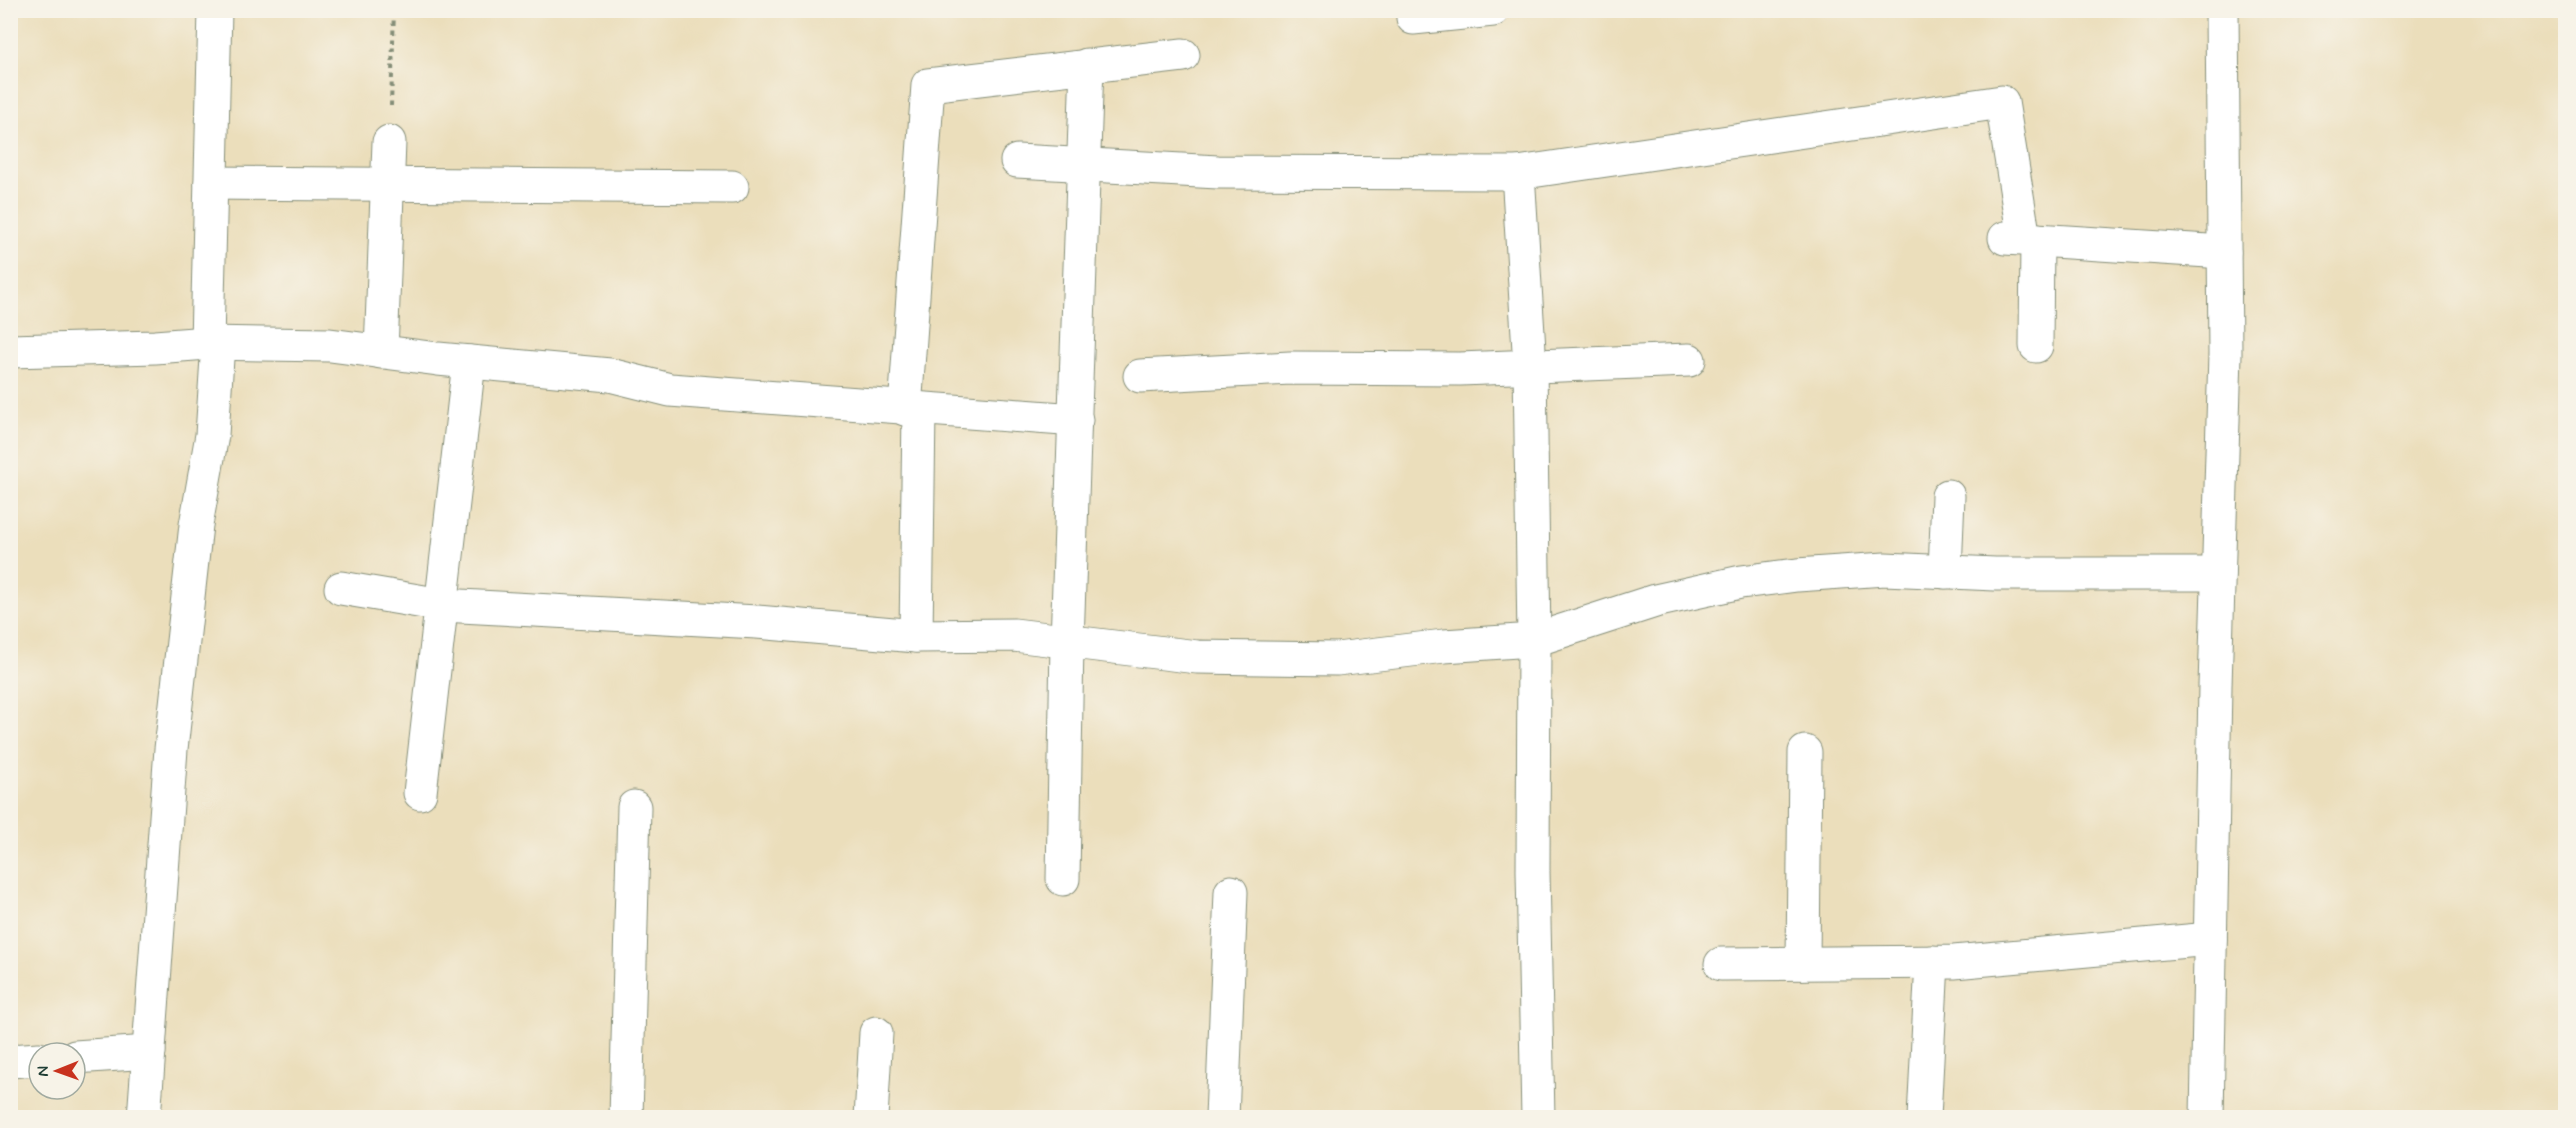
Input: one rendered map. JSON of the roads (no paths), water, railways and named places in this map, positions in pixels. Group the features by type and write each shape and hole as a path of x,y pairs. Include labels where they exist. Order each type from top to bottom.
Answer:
{"street":[{"path":"144,1118 171,749 196,525 212,435 211,183 215,10"},
{"path":"1413,18 1493,10"},
{"path":"2207,1118 2218,574 2225,354 2222,10"},
{"path":"916,636 912,409 928,85 1183,55"},
{"path":"1063,879 1067,642 1086,65"},
{"path":"1017,161 1218,172 1518,173 2002,102 2036,346"},
{"path":"381,352 389,142"},
{"path":"1518,173 1530,366 1534,640 1533,871 1538,1118"},
{"path":"211,183 732,187"},
{"path":"2022,239 2224,252"},
{"path":"10,351 212,343 330,345 469,362 610,375 670,390 1076,420"},
{"path":"1140,375 1290,368 1460,369 1689,360"},
{"path":"420,793 469,362"},
{"path":"1946,572 1948,496"},
{"path":"341,588 442,605 757,622 916,636 1014,635 1197,657 1337,659 1444,646 1534,640 1654,601 1741,582 1797,575 1885,569 1946,572 2218,574"},
{"path":"1803,963 1805,752"},
{"path":"626,1118 634,807"},
{"path":"1222,1118 1231,892"},
{"path":"1721,964 1932,962 2210,939"},
{"path":"1924,1118 1932,962"},
{"path":"871,1118 876,1032"},
{"path":"87,1056 149,1052"},
{"path":"10,1061 27,1060"}]}
